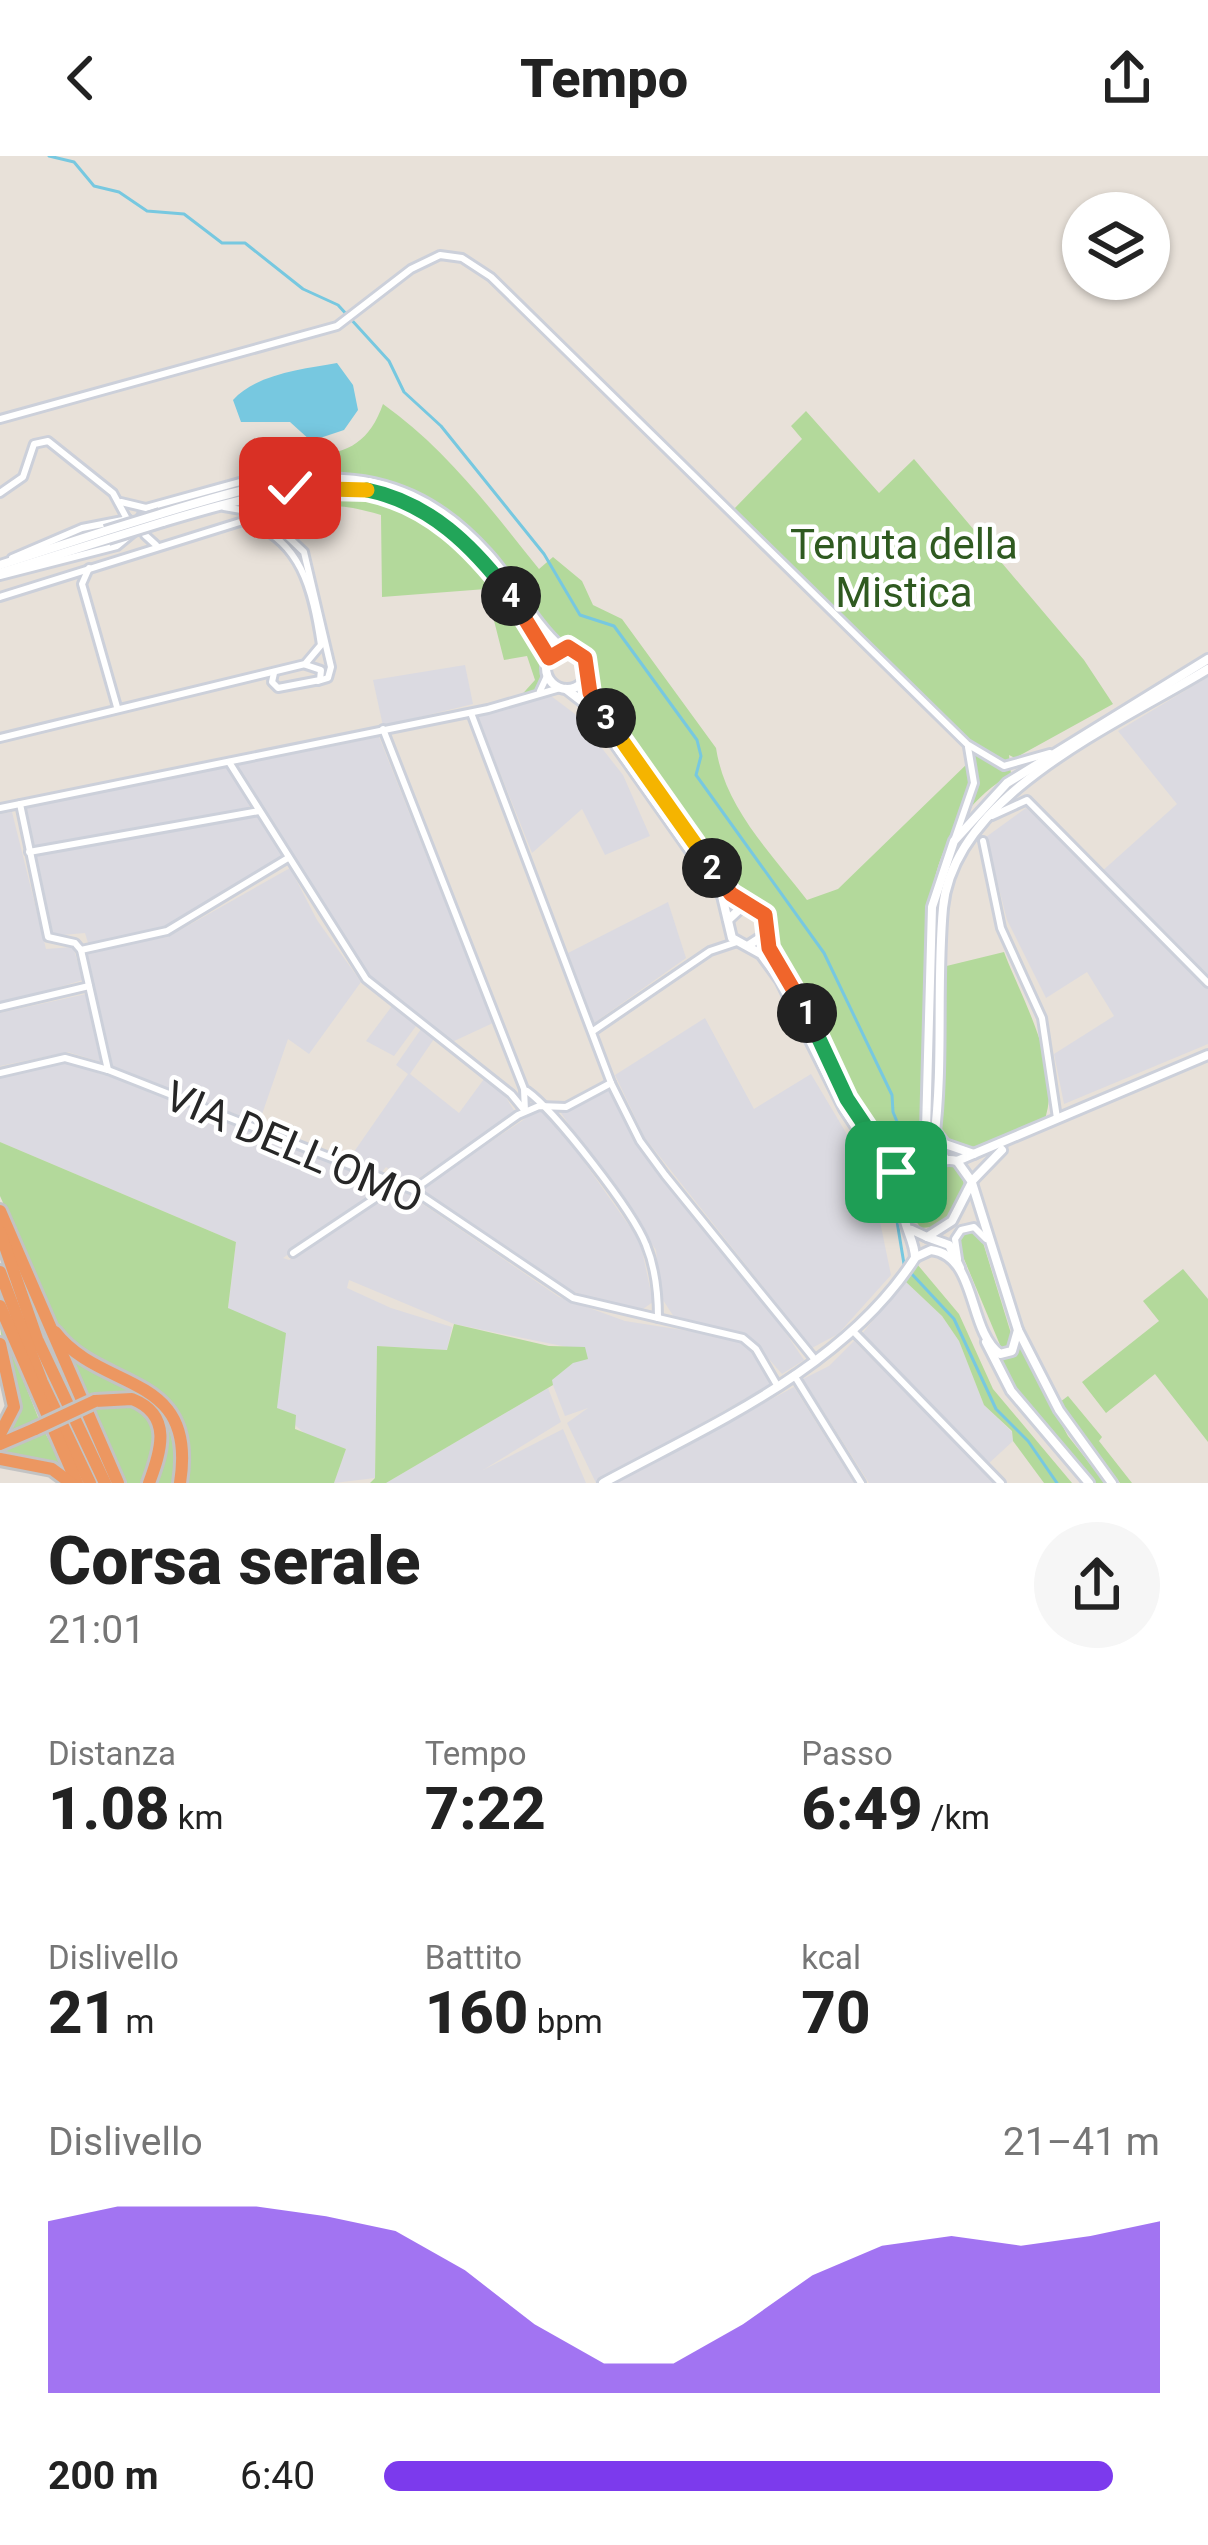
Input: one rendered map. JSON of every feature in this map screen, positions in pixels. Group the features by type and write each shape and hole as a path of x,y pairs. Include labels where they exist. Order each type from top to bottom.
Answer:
{"highway":[{"path":"0,1211 118,1483"},
{"path":"0,1232 37,1339 105,1483"},
{"path":"0,1272 41,1382 90,1483"},
{"path":"37,1301 65,1344 142,1385 165,1407 181,1443 180,1483"},
{"path":"0,1306 74,1483"},
{"path":"0,1344 14,1407 0,1434"},
{"path":"0,1444 95,1401 129,1398 156,1416 162,1440 149,1483"},
{"path":"0,1460 52,1469 74,1483"}],"main road":[{"path":"164,519 269,483 356,478 407,492 464,529 562,648 585,658 594,701 626,747 729,892 765,915 766,934 857,1115 896,1172 982,1154 1208,1055"},
{"path":"0,569 107,530 294,488 371,491 434,518 491,570 549,658 547,676 588,706 722,896 736,942 748,945 781,980 844,1109 905,1204 912,1231 910,1266"},
{"path":"549,658 562,648"},
{"path":"905,1204 923,1170 932,907 954,842 1000,788 1208,659"},
{"path":"945,1159 934,1143 943,906 953,866 979,823 1019,787 1208,669"},
{"path":"563,689 586,677"},
{"path":"728,924 747,905"},
{"path":"748,945 766,934"},
{"path":"935,1131 948,1145 982,1154"},
{"path":"927,1237 952,1221 988,1160 1013,1142"},
{"path":"957,1161 972,1182 1018,1330 1059,1410 1112,1483"},
{"path":"912,1231 946,1243 958,1258 986,1342 1011,1391 1089,1483"},
{"path":"603,1483 817,1360 853,1331 910,1266 939,1250 961,1270"},
{"path":"986,1342 1006,1354 1016,1345 1018,1330"}],"street":[{"path":"0,419 350,319 432,257 455,255 480,268 967,744 1010,766 1059,750"},
{"path":"0,493 18,482 32,446 44,440 119,502 134,536 126,556"},
{"path":"119,502 146,508 269,474 356,478"},
{"path":"276,670 272,682 278,688 328,678 331,667 305,556 262,509 268,497 294,488"},
{"path":"107,530 119,502"},
{"path":"146,508 141,519 145,533 158,545"},
{"path":"0,738 303,664 316,656 321,645 299,557 287,540 241,509 164,519"},
{"path":"107,530 124,516 131,521"},
{"path":"0,597 243,521 276,537 299,557"},
{"path":"0,569 48,568 134,536"},
{"path":"89,568 82,584 117,707"},
{"path":"303,664 321,670 318,681"},
{"path":"538,694 547,676"},
{"path":"0,808 471,713 563,689"},
{"path":"471,713 611,1083 665,1175 817,1360"},
{"path":"383,729 524,1089 525,1111"},
{"path":"954,842 974,783 967,744"},
{"path":"229,762 366,979 514,1096 525,1111"},
{"path":"979,823 1024,800 1208,983"},
{"path":"20,804 49,938 73,942 81,950 108,1070"},
{"path":"29,852 259,811"},
{"path":"983,841 1001,928 1042,1018 1058,1122"},
{"path":"81,950 167,931 289,858"},
{"path":"710,951 728,924"},
{"path":"592,1032 710,951 736,942"},
{"path":"0,1007 89,986"},
{"name":"VIA DELL'OMO","path":"0,1073 63,1058 108,1070 398,1183 556,1289 636,1316 677,1321 748,1341 778,1385"},
{"path":"413,1190 525,1111 543,1105 552,1108 611,1083"},
{"path":"514,1096 524,1089"},
{"path":"524,1089 552,1108 640,1232 658,1318"},
{"path":"293,1252 398,1183"},
{"path":"958,1258 956,1237 966,1227 980,1231 992,1246"},
{"path":"853,1331 1001,1483"},
{"path":"794,1375 861,1483"}],"shaded area":[{"path":"465,665 473,704 383,726 373,680"},
{"path":"1208,677 1208,1044 1064,1104 1054,1054 1114,1016 1087,972 1046,998 1007,920 986,837 1026,808 1100,873 1177,804 1118,731"},
{"path":"551,696 575,714 623,775 650,836 605,855 582,809 532,853 477,715"},
{"path":"379,737 493,1023 452,1042 369,977 237,765"},
{"path":"228,766 251,804 247,809 32,849 25,807"},
{"path":"12,812 46,949 73,947 83,980 0,1003 0,814"},
{"path":"258,815 285,858 159,931 88,943 85,933 51,936 35,856"},
{"path":"290,868 317,920 361,982 309,1054 288,1039 259,1123 110,1066 86,951 168,937"},
{"path":"668,902 686,958 594,1023 568,953"},
{"path":"86,994 101,1062 68,1052 0,1066 0,1013"},
{"path":"392,1006 416,1026 394,1056 366,1041"},
{"path":"705,1018 754,1109 811,1074 870,1173 891,1275 838,1334 812,1348 645,1138 615,1075"},
{"path":"421,1029 434,1039 410,1074 459,1113 484,1079 503,1093 515,1112 410,1184 386,1167 382,1172 349,1159 408,1074 396,1065"},
{"path":"62,1062 153,1090 389,1185 283,1258 289,1260 399,1188 559,1297 625,1321 740,1339 753,1349 773,1383 596,1483 567,1423 588,1408 565,1416 551,1380 573,1363 577,1349 454,1324 349,1280 347,1288 452,1327 447,1350 377,1346 375,1478 334,1483 346,1449 310,1438 275,1408 228,1309 236,1242 0,1142 0,1075"},
{"path":"608,1089 655,1168 764,1301 804,1360 782,1374 747,1334 674,1317 661,1297 656,1250 561,1113"},
{"path":"538,1110 550,1114 640,1241 653,1302 637,1313 554,1285 419,1190"},
{"path":"905,1281 942,1316 959,1341 984,1405 1012,1432 1013,1441 988,1464 862,1334"},
{"path":"854,1341 995,1483 869,1483 803,1379 829,1366"},
{"path":"794,1387 854,1483 615,1483"},
{"path":"548,1388 561,1422 483,1470 563,1429 586,1483 386,1483"}],"green space":[{"name":"Tenuta della Mistica","path":"383,404 447,460 539,569 553,557 582,581 593,605 622,619 716,748 739,810 807,900 838,889 971,760 958,730 733,510 802,439 791,426 806,411 879,493 914,459 1084,660 1113,704 1015,758 1009,755 1011,774 966,812 933,885 926,971 1004,952 1045,1060 1049,1082 1043,1124 974,1151 949,1139 922,1139 921,1157 911,1170 902,1168 807,1012 780,948 778,928 738,891 592,680 596,665 583,648 562,645 475,532 415,492 303,465 303,454 331,453 353,445 370,429"},
{"path":"341,489 378,498 437,526 483,568 544,651 539,688 517,700 535,680 527,656 504,660 486,589 382,597 381,515 335,506 301,508 289,510 288,530 267,508 274,497"},
{"path":"0,1142 236,1242 228,1308 286,1333 277,1408 296,1415 295,1429 346,1449 334,1483 187,1483 189,1450 183,1424 169,1405 61,1333 0,1196"},
{"path":"947,1163 960,1169 965,1188 941,1226 921,1228 912,1216 917,1191 926,1177"},
{"path":"965,1230 981,1236 1013,1340 1013,1347 1003,1352 959,1247 959,1235"},
{"path":"917,1264 959,1314 993,1389 1072,1483 1044,1483 1013,1441 1012,1431 984,1405 959,1341 942,1316 905,1281"},
{"path":"1183,1269 1208,1299 1208,1442 1155,1374 1106,1413 1082,1382 1159,1321 1143,1301"},
{"path":"0,1322 40,1422 1,1439 11,1425 16,1396"},
{"path":"454,1324 549,1346 585,1347 588,1359 573,1363 552,1380 553,1385 386,1483 370,1483 375,1478 377,1346 447,1350"},
{"path":"61,1346 130,1381 159,1408 169,1427 176,1483 153,1483 166,1440 133,1395 104,1393 86,1400"},
{"path":"1019,1346 1068,1436 1105,1483 1095,1483 1014,1388 996,1356 1009,1358"},
{"path":"1068,1396 1132,1483 1120,1483 1060,1402"},
{"path":"119,1400 146,1410 158,1435 144,1483 127,1483 90,1410"},
{"path":"44,1431 68,1474 0,1456 0,1447"}],"water":[{"path":"337,363 353,385 358,410 344,430 311,441 290,422 241,422 233,400 254,384"}],"waterway":[{"path":"49,156 74,162 94,186 119,192 147,211 184,214 222,243 245,243 303,289 338,305 389,361 404,392 441,426 544,554 580,615 614,626 697,740 701,756 696,775 824,953 892,1095 893,1112 908,1148 903,1165"},
{"path":"893,1197 904,1264"},
{"path":"910,1272 954,1319 996,1409 1028,1441 1057,1483"}],"route":[{"path":"290,488 371,491 420,509 455,533 488,566 549,658 562,648 580,652 587,664 590,693 601,711 729,892 765,915 770,951 797,993 847,1099 896,1172"}]}
